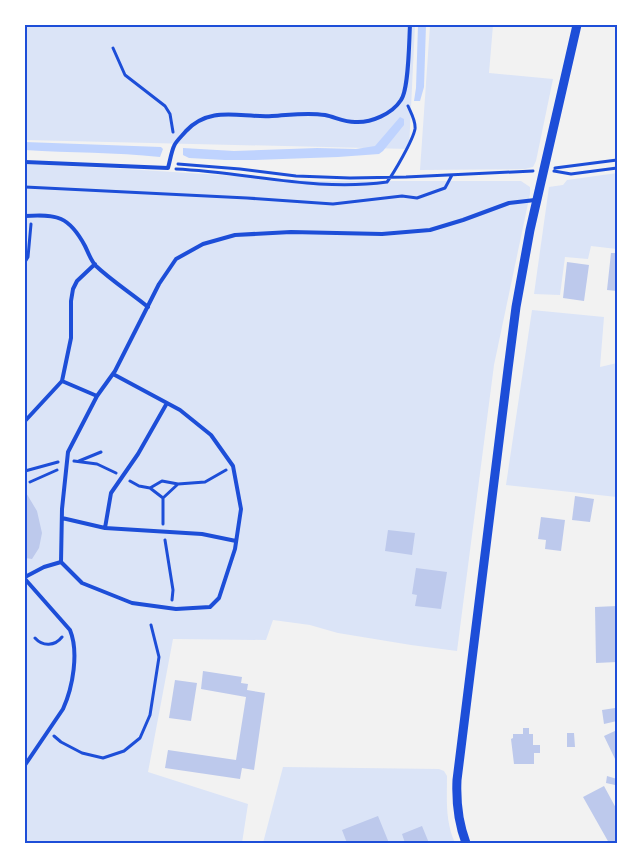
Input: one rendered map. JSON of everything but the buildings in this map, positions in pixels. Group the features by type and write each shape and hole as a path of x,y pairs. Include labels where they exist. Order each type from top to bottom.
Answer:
{"street":[{"path":"466,843 461,830 456,803 458,765 490,500 516,307 577,25"}],"lane":[{"path":"25,162 169,166 174,145 189,128 199,120 211,115 272,116 305,114 325,115 354,122 363,122 387,113 397,105 404,94 410,25"},
{"path":"113,374 180,410 211,435 233,466 241,509 236,541 219,598 210,607 171,609 132,602 82,583 61,562 62,518 68,452 97,396 113,374 159,284 176,259 203,244 235,235 258,233 382,234 430,230 463,220 509,202 538,200"},
{"path":"25,216 57,216 65,220 80,237 94,264 148,307"},
{"path":"25,421 62,381 72,338 71,301 73,289 94,264"},
{"path":"62,381 97,396"},
{"path":"105,528 111,492 138,454 167,402"},
{"path":"62,518 105,528 202,534 236,541"},
{"path":"25,765 63,709 67,700 75,649 70,630 25,578 44,567 61,562"}],"path":[{"path":"113,48 125,75 130,81 165,106 170,114 174,145"},
{"path":"169,166 298,183 369,185 387,182 399,165 415,129 413,117 404,94"},
{"path":"169,166 240,169 296,176 391,177 545,170 617,160"},
{"path":"545,170 571,174 617,168"},
{"path":"25,187 334,204 402,196 417,198 445,188 452,175"},
{"path":"25,262 28,257 30,225 34,215"},
{"path":"25,471 67,460 96,464 123,476 139,486 150,488 163,498"},
{"path":"150,488 162,481 178,484 205,482 233,466"},
{"path":"171,609 173,590 163,532 163,498 178,484"},
{"path":"35,638 41,644 60,640 64,632 62,620"},
{"path":"47,731 61,742 82,753 103,758 124,751 140,738 150,715 159,657 151,625"}],"shaded area":[{"path":"25,25 415,25 409,149 25,140"},
{"path":"430,25 493,25 489,73 553,79 536,161 533,167 525,169 420,170"},
{"path":"25,164 316,181 521,181 530,187 494,365 457,651 338,633 310,625 273,620 266,640 173,639 148,772 248,804 242,843 25,843"},
{"path":"617,173 617,249 591,246 588,259 565,257 560,295 534,294 549,187 563,185 567,180"},
{"path":"532,310 604,317 600,367 617,363 617,497 506,485"},
{"path":"283,767 439,769 444,771 447,776 448,818 455,843 263,843"}],"water":[{"path":"418,25 426,25 424,87 420,101 414,101 416,88"},
{"path":"400,117 404,119 404,125 379,154 255,160 189,158 183,155 183,148 234,151 317,148 356,149 375,146"},
{"path":"25,142 161,147 163,149 160,157 25,150"}]}
